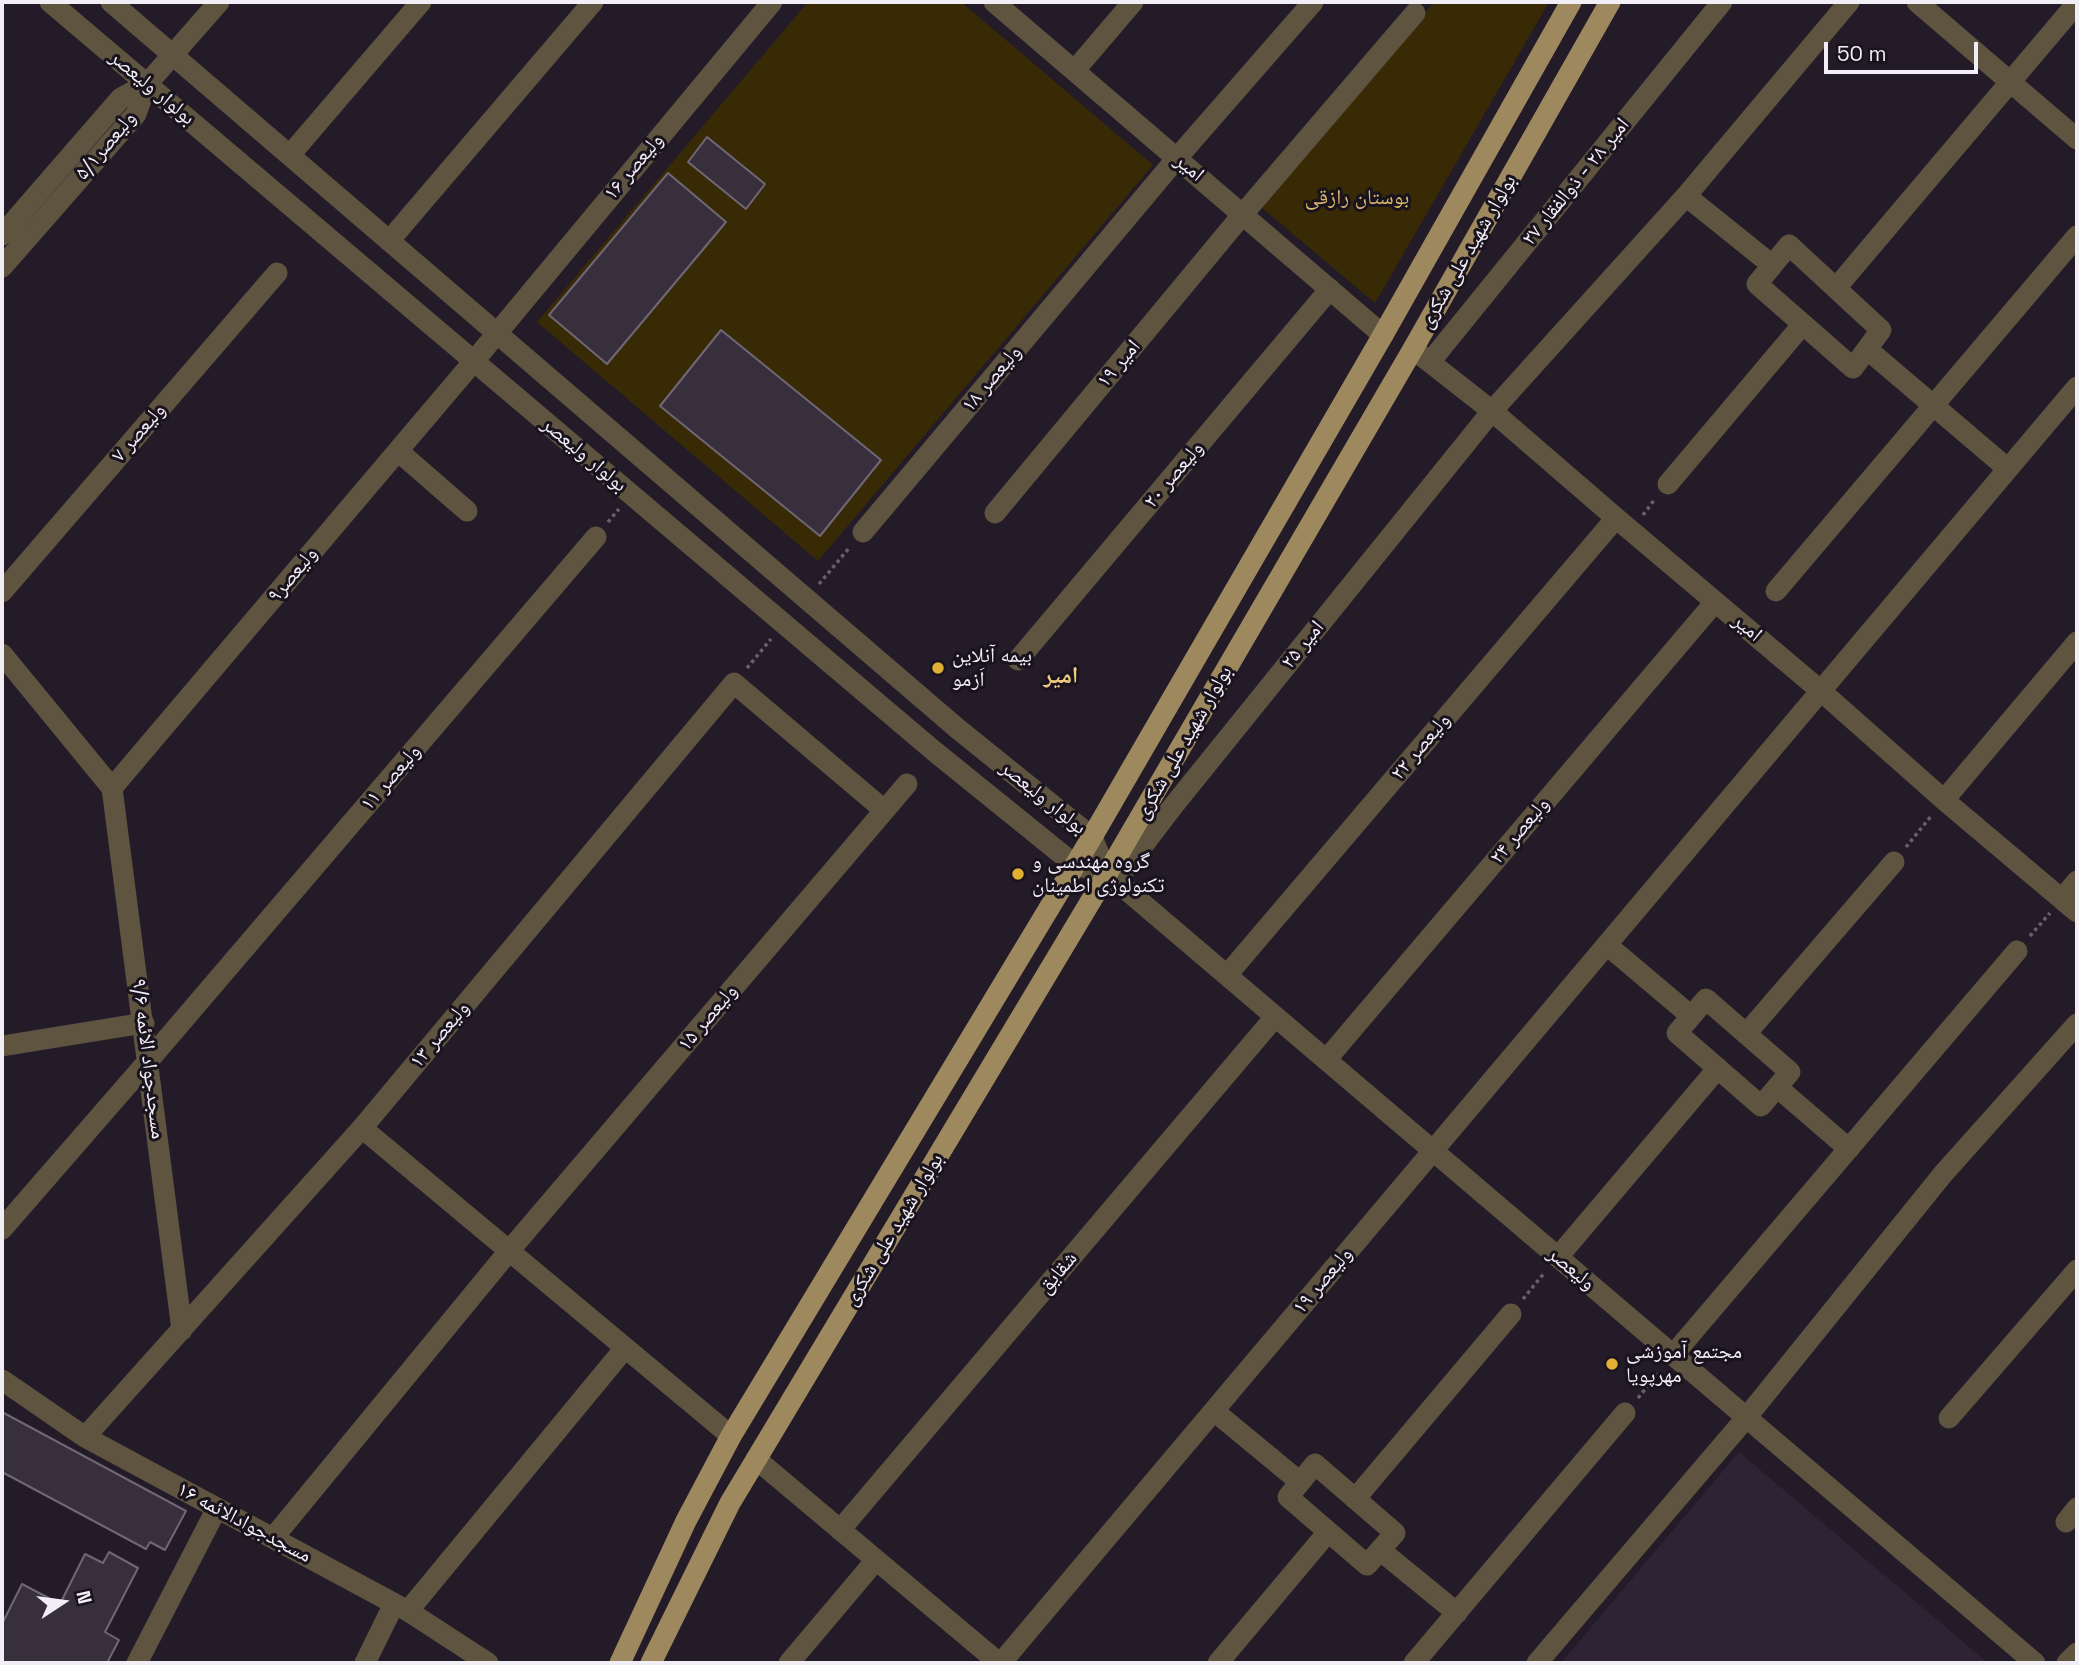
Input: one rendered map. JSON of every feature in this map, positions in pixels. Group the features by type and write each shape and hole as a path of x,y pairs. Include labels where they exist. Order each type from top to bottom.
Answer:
{"main road":[{"name":"بولوار شهید علی شکری","path":"619,1663 685,1521 731,1437 1092,837 1383,335 1572,2"},
{"name":"بولوار شهید علی شکری","path":"651,1663 730,1503 1034,997 1112,878 1610,2"},
{"path":"1523,88 1551,104"},
{"path":"1007,977 1034,997"}],"street":[{"name":"بولوار ولیعصر","path":"50,2 934,751 1075,865 1112,878"},
{"name":"بولوار ولیعصر","path":"111,2 958,729 1092,837 1112,878"},
{"path":"147,84 219,2"},
{"path":"290,155 421,2"},
{"path":"389,241 593,2"},
{"name":"ولیعصر ۱۶","path":"474,361 772,2"},
{"name":"امیر","path":"994,2 1383,335"},
{"path":"1074,70 1133,2"},
{"name":"ولیعصر ۱۸","path":"863,532 1177,158 1313,2"},
{"name":"امیر ۲۸ - ذوالفقار ۲۷","path":"1430,362 1722,2"},
{"name":"امیر ۲۵","path":"1112,878 1492,411 1686,196 1849,2"},
{"path":"1917,2 2077,139"},
{"path":"1836,288 2077,3"},
{"name":"امیر ۱۹","path":"995,513 1243,214 1415,13"},
{"name":"ولیعصر۵/۱","path":"2,235 121,98 147,84"},
{"name":"ولیعصر۵/۱","path":"2,267 136,114 147,84"},
{"path":"1686,196 1772,265"},
{"path":"1776,591 2077,236"},
{"path":"1789,245 1836,288 1881,330 1853,368 1757,284 1789,245"},
{"name":"ولیعصر ۷","path":"2,592 276,273"},
{"name":"ولیعصر ۲۰","path":"1018,660 1330,289"},
{"path":"1668,484 1803,324"},
{"name":"امیر","path":"1412,349 1492,411 2070,905"},
{"path":"1867,349 2008,469"},
{"name":"ولیعصر۹","path":"112,788 474,361"},
{"name":"ولیعصر ۱۹","path":"1000,1663 2077,387"},
{"path":"398,451 467,511"},
{"name":"ولیعصر ۲۲","path":"1227,975 1622,524"},
{"name":"ولیعصر ۱۱","path":"2,1229 596,537"},
{"name":"ولیعصر ۲۴","path":"1326,1060 1715,602"},
{"path":"1944,800 2077,642"},
{"path":"2,654 112,788"},
{"path":"734,683 884,810"},
{"name":"ولیعصر ۱۳","path":"85,1437 362,1128 734,683"},
{"name":"ولیعصر ۱۵","path":"273,1538 509,1251 907,784"},
{"name":"مسجدجواد الائمه ۹/۶","path":"112,788 183,1329"},
{"path":"1746,1034 1894,862"},
{"name":"ولیعصر","path":"1112,878 2035,1663"},
{"path":"2070,905 2077,881"},
{"path":"1607,945 1691,1016"},
{"path":"1673,1355 2017,951"},
{"path":"1706,999 1746,1034 1790,1072 1761,1106 1677,1033 1706,999"},
{"name":"شقایق","path":"840,1530 1275,1017"},
{"path":"2,1046 144,1023"},
{"path":"1537,1663 1746,1418 1943,1174 2077,1024"},
{"path":"1558,1257 1718,1068"},
{"path":"1777,1087 1849,1149"},
{"path":"362,1128 731,1437"},
{"path":"1949,1418 2077,1270"},
{"path":"1355,1499 1511,1314"},
{"path":"365,1663 401,1608 625,1348"},
{"name":"مسجدجوادالائمه ۱۶","path":"2,1380 85,1437 401,1608 488,1663"},
{"path":"1214,1411 1300,1482"},
{"path":"1414,1663 1625,1413"},
{"path":"756,1459 1000,1663"},
{"path":"1315,1464 1355,1499 1395,1533 1367,1565 1287,1497 1315,1464"},
{"path":"137,1663 217,1508"},
{"path":"1218,1663 1328,1531"},
{"path":"1380,1550 1457,1613"},
{"path":"789,1663 876,1560"},
{"path":"2067,1663 2077,1653"}],"path":[{"path":"1622,524 1668,484"},
{"path":"596,537 631,495"},
{"path":"806,598 863,532"},
{"path":"734,683 783,624"},
{"path":"1894,862 1944,800"},
{"path":"2017,951 2070,905"},
{"path":"1511,1314 1558,1257"},
{"path":"1625,1413 1673,1355"}],"shaded area":[{"path":"1739,1452 1903,1591 1988,1663 1561,1663"}],"green space":[{"path":"808,2 961,2 1153,165 818,561 537,322"},
{"name":"بوستان رازقی","path":"1434,2 1549,2 1375,303 1261,207"}],"building":[{"path":"707,137 765,184 746,209 688,162"},
{"path":"668,173 726,222 607,364 549,315"},
{"path":"721,330 881,460 820,536 660,406"},
{"path":"2,1412 186,1511 165,1550 150,1542 146,1549 2,1472"},
{"path":"109,1552 138,1568 105,1632 119,1640 107,1663 2,1663 2,1624 22,1584 60,1604 85,1554 103,1563"}],"place":[{"name":"بیمه آنلاین اَزمو","path":"938,668"},
{"name":"گروه مهندسی و تکنولوژی اطمینان","path":"1018,874"},
{"name":"مجتمع آموزشی مهرپویا","path":"1612,1364"}],"district":[{"name":"امیر","path":"1061,677"}]}
